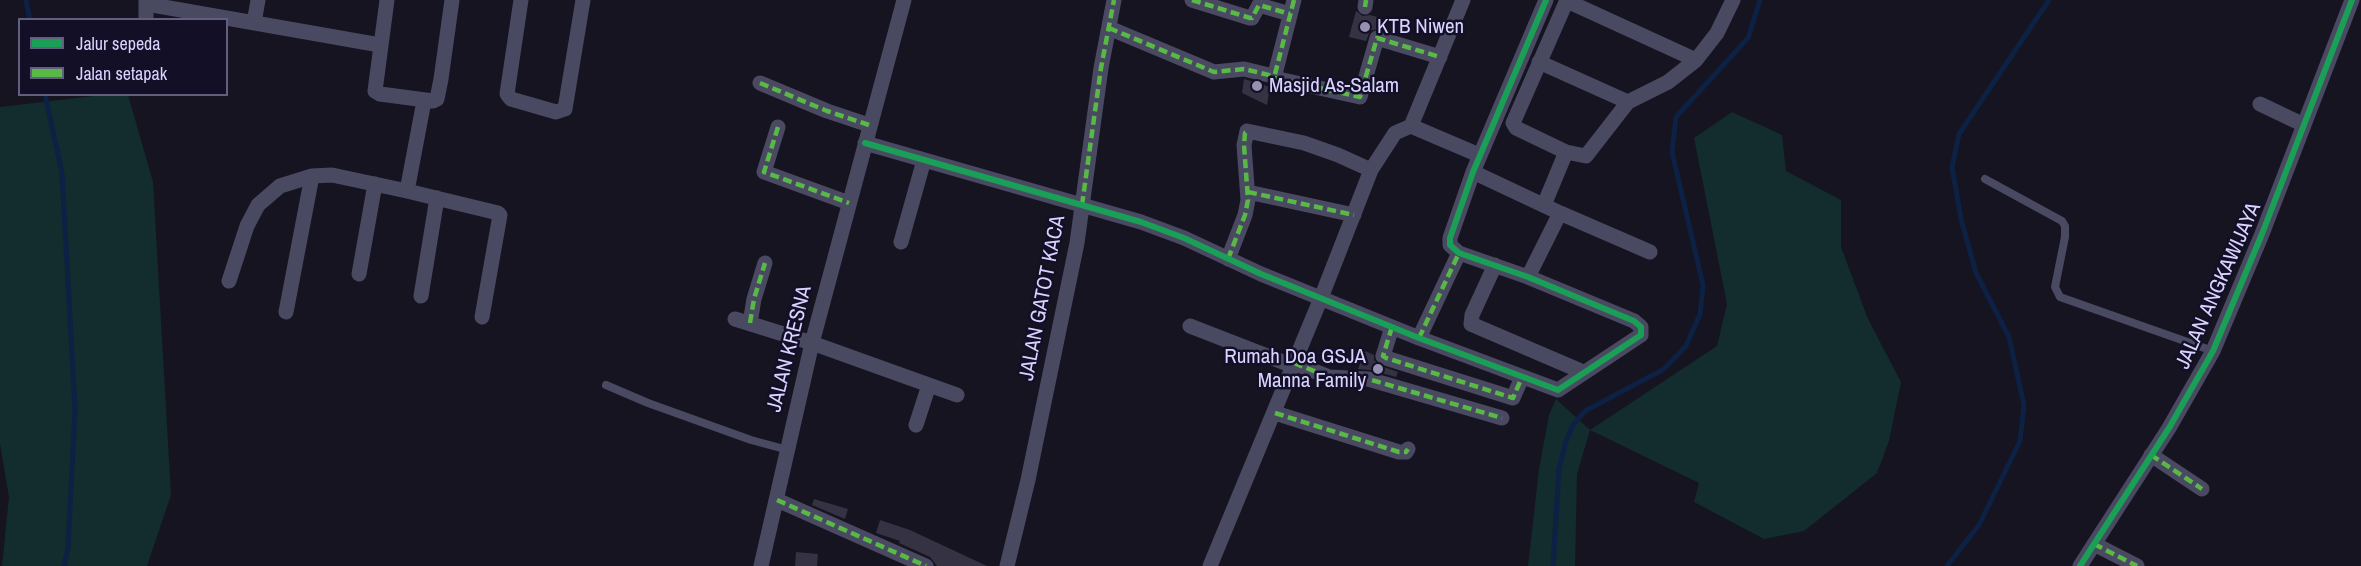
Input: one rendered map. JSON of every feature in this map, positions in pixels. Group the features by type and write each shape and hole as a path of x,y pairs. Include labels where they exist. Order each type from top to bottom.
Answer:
{"street":[{"path":"254,23 258,0"},
{"path":"387,0 375,87 377,93 433,101 437,99 452,0"},
{"path":"522,0 507,94 511,99 556,112 564,109 583,0"},
{"name":"JALAN KRESNA","path":"761,566 812,343 904,0"},
{"name":"JALAN GATOT KACA","path":"1007,566 1028,480 1077,243 1101,68 1114,0"},
{"path":"1192,0 1250,18 1259,5 1292,7 1273,76"},
{"path":"1210,566 1322,298 1371,170 1395,133 1412,126 1462,0"},
{"path":"865,143 1140,222 1184,238 1228,259 1419,339 1558,390 1641,335 1641,327 1634,321 1528,277 1460,254 1450,244 1450,238 1479,155 1546,0"},
{"path":"1696,60 1567,0 1513,123 1516,128 1566,152 1586,156 1628,102 1668,82 1696,60 1717,33 1733,0"},
{"name":"JALAN ANGKAWIJAYA","path":"2080,566 2151,455 2213,351 2242,285 2304,125 2354,5"},
{"path":"146,8 221,18"},
{"path":"228,19 380,45"},
{"path":"1108,28 1214,72 1244,69 1360,97 1377,39 1440,57"},
{"path":"1539,62 1628,102"},
{"path":"760,83 827,111 869,124"},
{"path":"407,191 424,100"},
{"path":"2260,104 2304,125"},
{"path":"1412,126 1479,155"},
{"path":"778,127 764,172 849,202"},
{"path":"1228,259 1245,215 1248,192 1244,145 1245,133 1249,130 1304,143 1371,170"},
{"path":"1544,205 1566,152"},
{"path":"901,242 924,160"},
{"path":"1473,172 1650,252"},
{"path":"229,281 247,226 258,205 280,186 312,177 343,176 500,215 482,317"},
{"path":"286,312 312,177"},
{"path":"358,274 375,184"},
{"path":"1248,192 1354,214"},
{"path":"421,296 437,198"},
{"path":"1528,277 1560,213"},
{"path":"1419,339 1460,254"},
{"path":"765,263 754,299 742,321 812,343 957,395"},
{"path":"1495,266 1472,315 1471,324 1583,372"},
{"path":"1190,326 1293,365 1329,376 1368,379 1502,418"},
{"path":"1392,327 1383,356 1386,358 1514,398 1522,377"},
{"path":"916,425 929,385"},
{"path":"1275,413 1399,452 1406,452 1408,449"},
{"path":"2151,455 2202,489"},
{"path":"777,500 926,566"},
{"path":"2094,544 2137,566"}],"lane":[{"path":"1985,179 2062,221 2065,226 2065,237 2055,287 2060,297 2213,351"},
{"path":"606,385 648,403 751,440 788,450"}],"green space":[{"path":"94,96 128,96 153,182 171,495 147,566 2,566 9,497 0,444 0,107"},
{"path":"1732,112 1782,135 1786,171 1841,200 1841,247 1868,319 1901,382 1889,441 1877,473 1804,531 1764,539 1694,502 1699,483 1590,430 1717,346 1727,304 1694,138"},
{"path":"1556,399 1590,430 1577,474 1575,566 1528,566 1539,469 1549,415"}],"building":[{"name":"KTB Niwen","path":"1356,11 1363,16 1381,18 1378,29 1370,31 1366,41 1349,37"},
{"name":"Masjid As-Salam","path":"1244,79 1270,87 1267,105 1242,93"},
{"path":"1365,351 1374,355 1374,360 1381,366 1398,372 1396,377 1358,369"},
{"path":"814,499 848,509 845,519 812,505"},
{"path":"880,520 910,530 987,566 937,566 930,557 899,543 900,541 876,533"},
{"path":"796,552 818,554 817,566 795,566"}],"waterway":[{"path":"26,0 30,18"},
{"path":"1553,566 1559,469 1566,441 1573,425 1585,411 1664,369 1686,346 1700,314 1703,285 1672,152 1676,117 1748,38 1760,0"},
{"path":"1947,566 1979,525 2020,441 2024,405 2009,337 1976,273 1961,219 1952,167 1959,134 2049,0"},
{"path":"45,96 62,173 75,409 68,548 64,566"}],"marked path":[{"path":"1082,205 1101,68 1114,0"},
{"path":"1192,0 1250,18 1259,5 1290,14"},
{"path":"1294,0 1274,78 1360,97 1377,38 1440,57"},
{"path":"1365,7 1366,0"},
{"path":"1109,28 1214,72 1244,69 1273,76"},
{"path":"760,83 827,111 869,125"},
{"path":"778,127 764,172 849,203"},
{"path":"1228,259 1245,215 1248,200 1244,145 1245,133 1249,131"},
{"path":"1248,192 1354,215"},
{"path":"1419,338 1459,253"},
{"path":"750,323 754,299 765,263"},
{"path":"1392,327 1383,356 1386,358 1513,398 1522,377"},
{"path":"1294,363 1329,377 1368,379 1502,418"},
{"path":"1275,413 1399,452 1406,452 1408,449"},
{"path":"2151,455 2202,489"},
{"path":"777,500 926,566"},
{"path":"2094,544 2137,566"}],"cycle path":[{"path":"865,143 1141,222 1419,338 1558,390 1641,335 1641,327 1634,321 1528,277 1459,253 1450,245 1450,238 1473,172 1546,0"},
{"path":"2080,566 2169,428 2213,351 2262,234 2352,0"}],"place":[{"name":"KTB Niwen","path":"1365,27"},
{"name":"Masjid As-Salam","path":"1257,86"},
{"name":"Rumah Doa GSJA Manna Family","path":"1378,369"}]}
